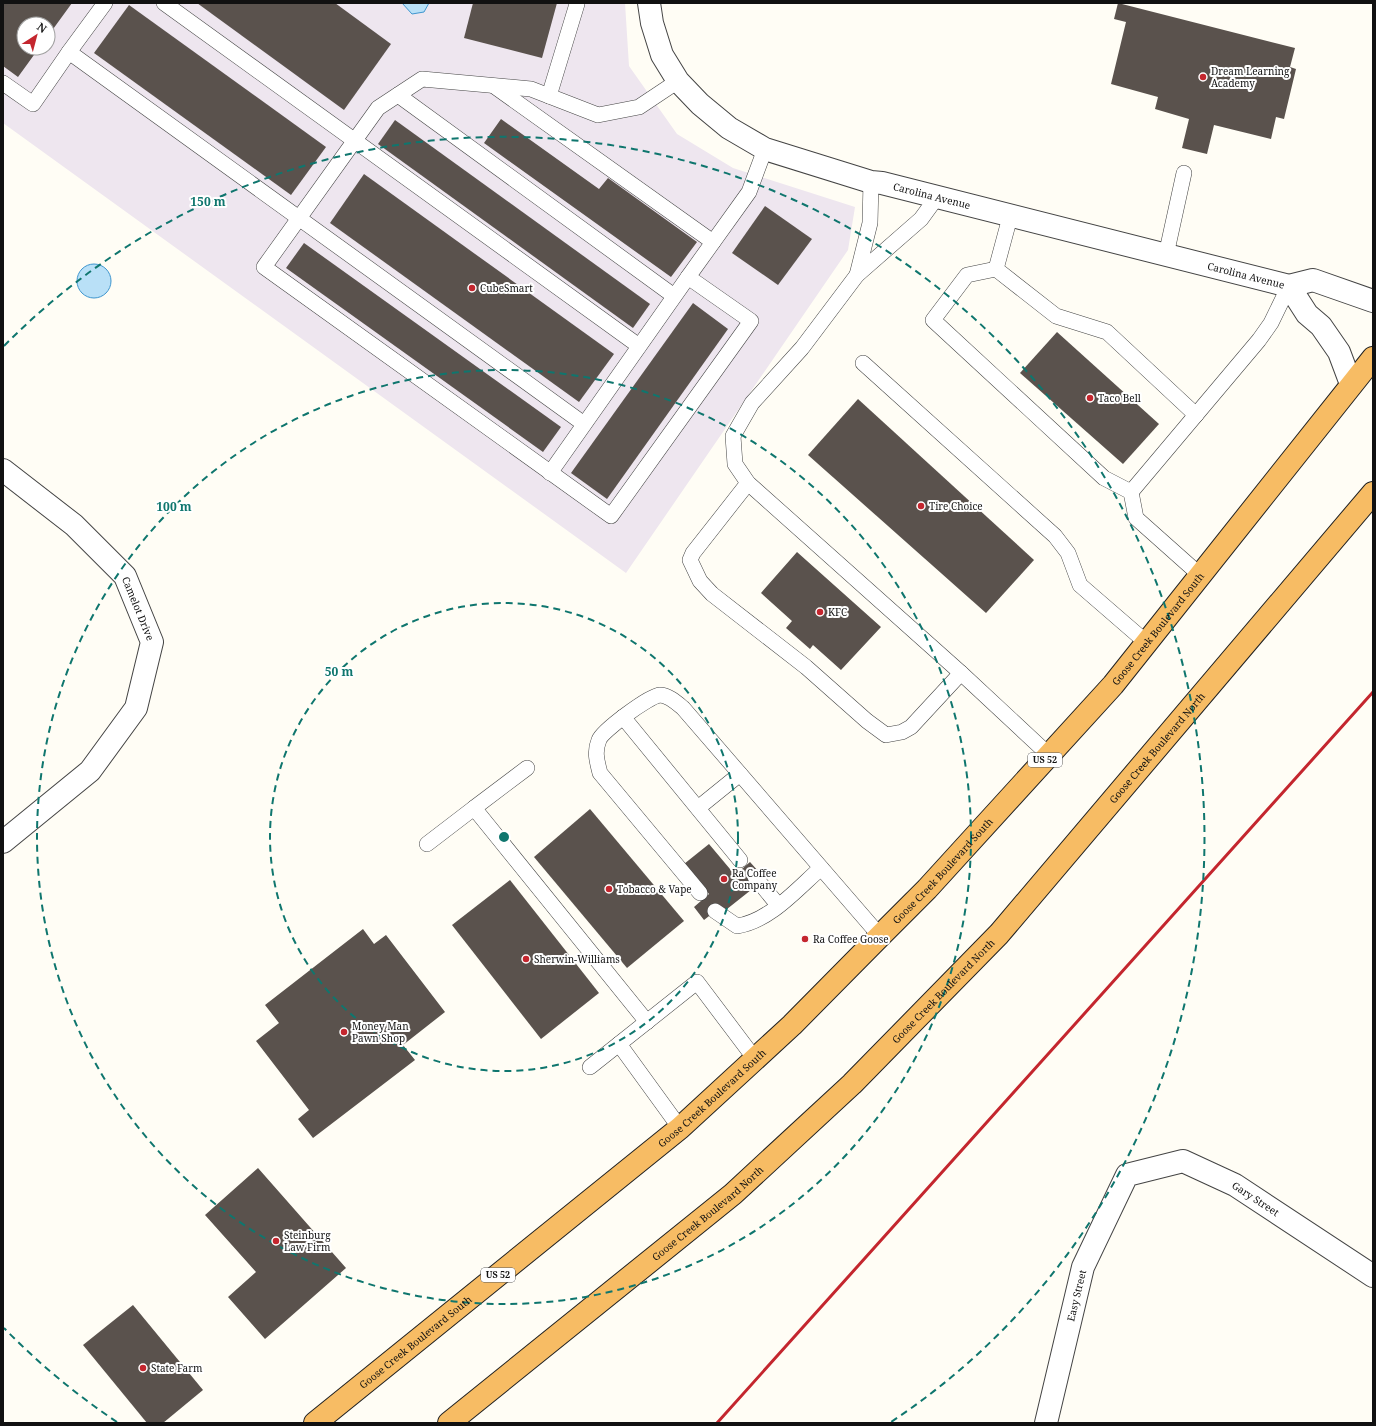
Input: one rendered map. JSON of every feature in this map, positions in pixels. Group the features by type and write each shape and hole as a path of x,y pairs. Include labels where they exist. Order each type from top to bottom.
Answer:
{"highway":[{"name":"Goose Creek Boulevard South","path":"315,1423 680,1128 792,1025 927,889 1113,685 1373,358"},
{"name":"Goose Creek Boulevard North","path":"449,1423 733,1194 858,1078 999,934 1373,493"}],"street":[{"name":"Carolina Avenue","path":"649,3 652,23 662,55 678,81 700,104 729,128 765,149 871,182 937,197 1010,217 1289,286 1312,280 1373,301"},
{"name":"Carolina Avenue","path":"1289,286 1307,314 1321,326 1339,352 1352,384"},
{"name":"Camelot Drive","path":"3,470 74,525 125,576 152,642 136,708 90,771 3,842"},
{"name":"Gary Street","path":"1127,1175 1183,1161 1235,1185 1373,1276"},
{"name":"Easy Street","path":"1046,1423 1083,1267 1127,1175"}],"lane":[{"path":"3,82 33,104 104,3"},
{"path":"164,3 639,346"},
{"path":"549,96 577,4"},
{"path":"69,52 584,424"},
{"path":"678,81 639,107 598,114 530,89 422,79 378,108 264,267 610,516 751,322 688,277"},
{"path":"492,86 713,242"},
{"path":"398,95 674,296"},
{"path":"550,473 749,192 765,149"},
{"path":"1166,255 1184,173"},
{"path":"857,275 870,223 871,182"},
{"path":"937,197 921,219 857,275 802,348 752,403 733,436 735,464 748,483 1049,755"},
{"path":"996,269 1010,217"},
{"path":"1131,492 1104,478 933,320 967,275 996,269 1056,316 1107,332 1196,415"},
{"path":"1131,492 1271,323 1289,286"},
{"path":"863,363 1055,536 1068,553 1080,585 1147,643"},
{"path":"748,483 693,553 690,560 700,581 712,594 806,667 867,721 886,735 902,732 911,727 961,674"},
{"path":"1131,492 1136,518 1200,575"},
{"path":"700,893 600,773 595,755 599,738 623,717 650,698 661,695 672,699 683,708 880,936"},
{"path":"623,717 740,860"},
{"path":"427,844 527,768"},
{"path":"698,808 740,774"},
{"path":"474,808 647,1022"},
{"path":"715,911 738,926 750,924 769,913 821,868"},
{"path":"755,877 778,905"},
{"path":"590,1067 697,982 755,1059"},
{"path":"619,1044 680,1128"}],"shaded area":[{"path":"3,3 625,3 629,66 677,134 733,168 855,207 848,250 626,573 3,123"}],"water":[{"path":"402,3 429,3 424,12 412,14"},
{"path":"91,264 97,264 106,269 110,275 110,287 106,293 97,298 91,298 82,293 77,284 77,278 82,269"}],"building":[{"path":"3,3 72,3 56,25 56,16 16,16 16,56 33,56 18,77 3,66"},
{"path":"197,3 335,3 391,44 344,110"},
{"path":"473,3 557,3 542,58 464,38"},
{"name":"Dream Learning Academy","path":"1118,3 1295,48 1290,67 1296,69 1284,119 1276,117 1271,139 1214,125 1207,154 1182,148 1189,119 1155,109 1158,97 1111,84 1126,22 1114,19"},
{"path":"129,5 326,147 291,195 94,53"},
{"path":"501,119 599,189 608,178 697,242 671,277 484,143"},
{"name":"CubeSmart","path":"395,120 650,304 633,328 378,144"},
{"name":"CubeSmart","path":"364,174 614,354 579,402 330,223"},
{"path":"765,206 812,239 778,285 732,253"},
{"path":"304,243 561,427 543,452 286,268"},
{"path":"693,303 728,329 607,499 571,473"},
{"path":"1057,332 1159,424 1123,464 1020,373"},
{"path":"858,399 1034,560 986,613 808,455"},
{"path":"797,552 881,627 841,670 813,645 810,649 786,628 792,621 761,593"},
{"name":"Tobacco & Vape","path":"590,809 684,921 627,968 534,857"},
{"name":"Ra Coffee Company","path":"709,844 735,875 750,862 759,872 746,884 751,890 722,913 718,909 704,920 694,907 709,894 684,864"},
{"name":"Sherwin-Williams","path":"510,880 599,993 541,1039 452,925"},
{"name":"Money Man Pawn Shop","path":"363,929 374,944 386,935 445,1012 403,1045 415,1060 313,1138 298,1119 309,1110 256,1041 279,1023 265,1005"},
{"name":"Steinburg Law Firm","path":"258,1168 346,1268 265,1339 228,1297 256,1272 205,1215"},
{"name":"State Farm","path":"133,1305 203,1390 163,1423 147,1423 83,1345"}],"railway":[{"path":"717,1423 1373,692"}],"place":[{"name":"Dream Learning Academy","path":"1203,77"},
{"name":"CubeSmart","path":"472,288"},
{"name":"Taco Bell","path":"1090,398"},
{"name":"Tire Choice","path":"921,506"},
{"name":"KFC","path":"820,612"},
{"name":"Ra Coffee Company","path":"724,879"},
{"name":"Tobacco & Vape","path":"609,889"},
{"name":"Ra Coffee Goose","path":"805,939"},
{"name":"Sherwin-Williams","path":"526,959"},
{"name":"Money Man Pawn Shop","path":"344,1032"},
{"name":"Steinburg Law Firm","path":"276,1241"},
{"name":"State Farm","path":"143,1368"}]}
